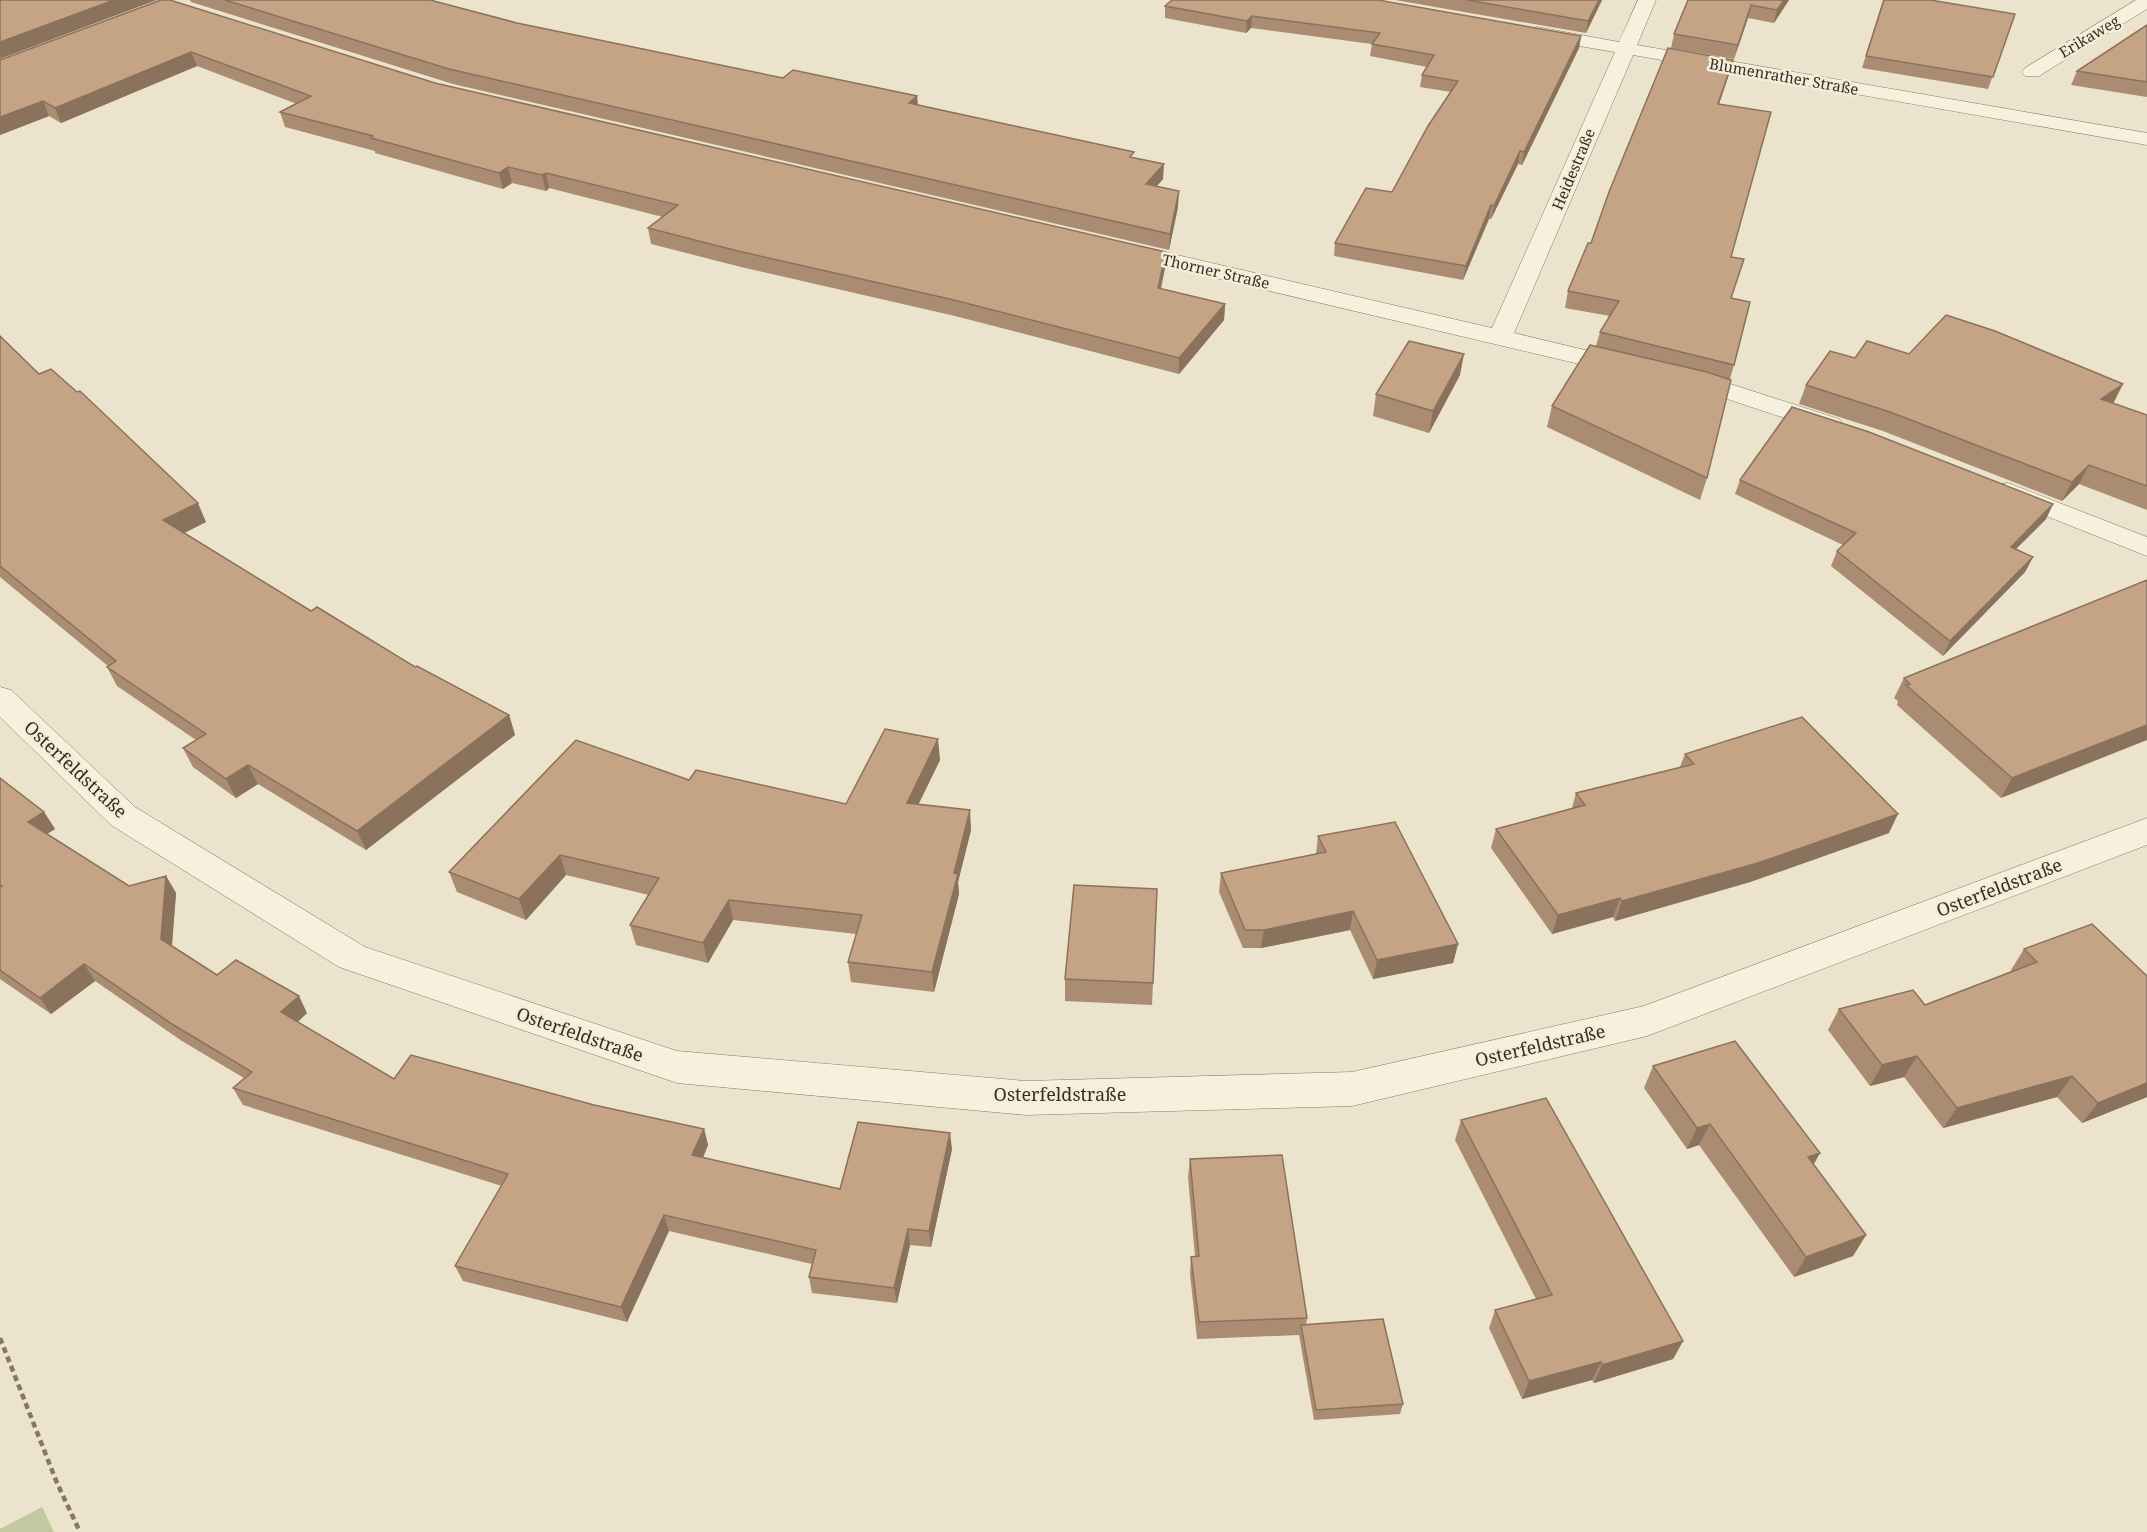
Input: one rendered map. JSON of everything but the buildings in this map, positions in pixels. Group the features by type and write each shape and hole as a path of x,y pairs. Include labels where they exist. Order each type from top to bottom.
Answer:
{"street":[{"name":"Heidestraße","path":"1500,338 1647,0"},
{"name":"Erikaweg","path":"2032,72 2147,1"},
{"name":"Blumenrather Straße","path":"1522,31 2147,139"},
{"name":"Thorner Straße","path":"1095,243 1709,385 1851,432"},
{"path":"1990,484 2147,547"},
{"name":"Osterfeldstraße","path":"0,698 123,816 352,957 677,1067 1026,1098 1352,1089 1647,1021 2147,831"}],"path":[{"path":"0,1338 57,1483 80,1532"}],"green space":[{"path":"42,1507 54,1532 0,1532 0,1529"}]}
